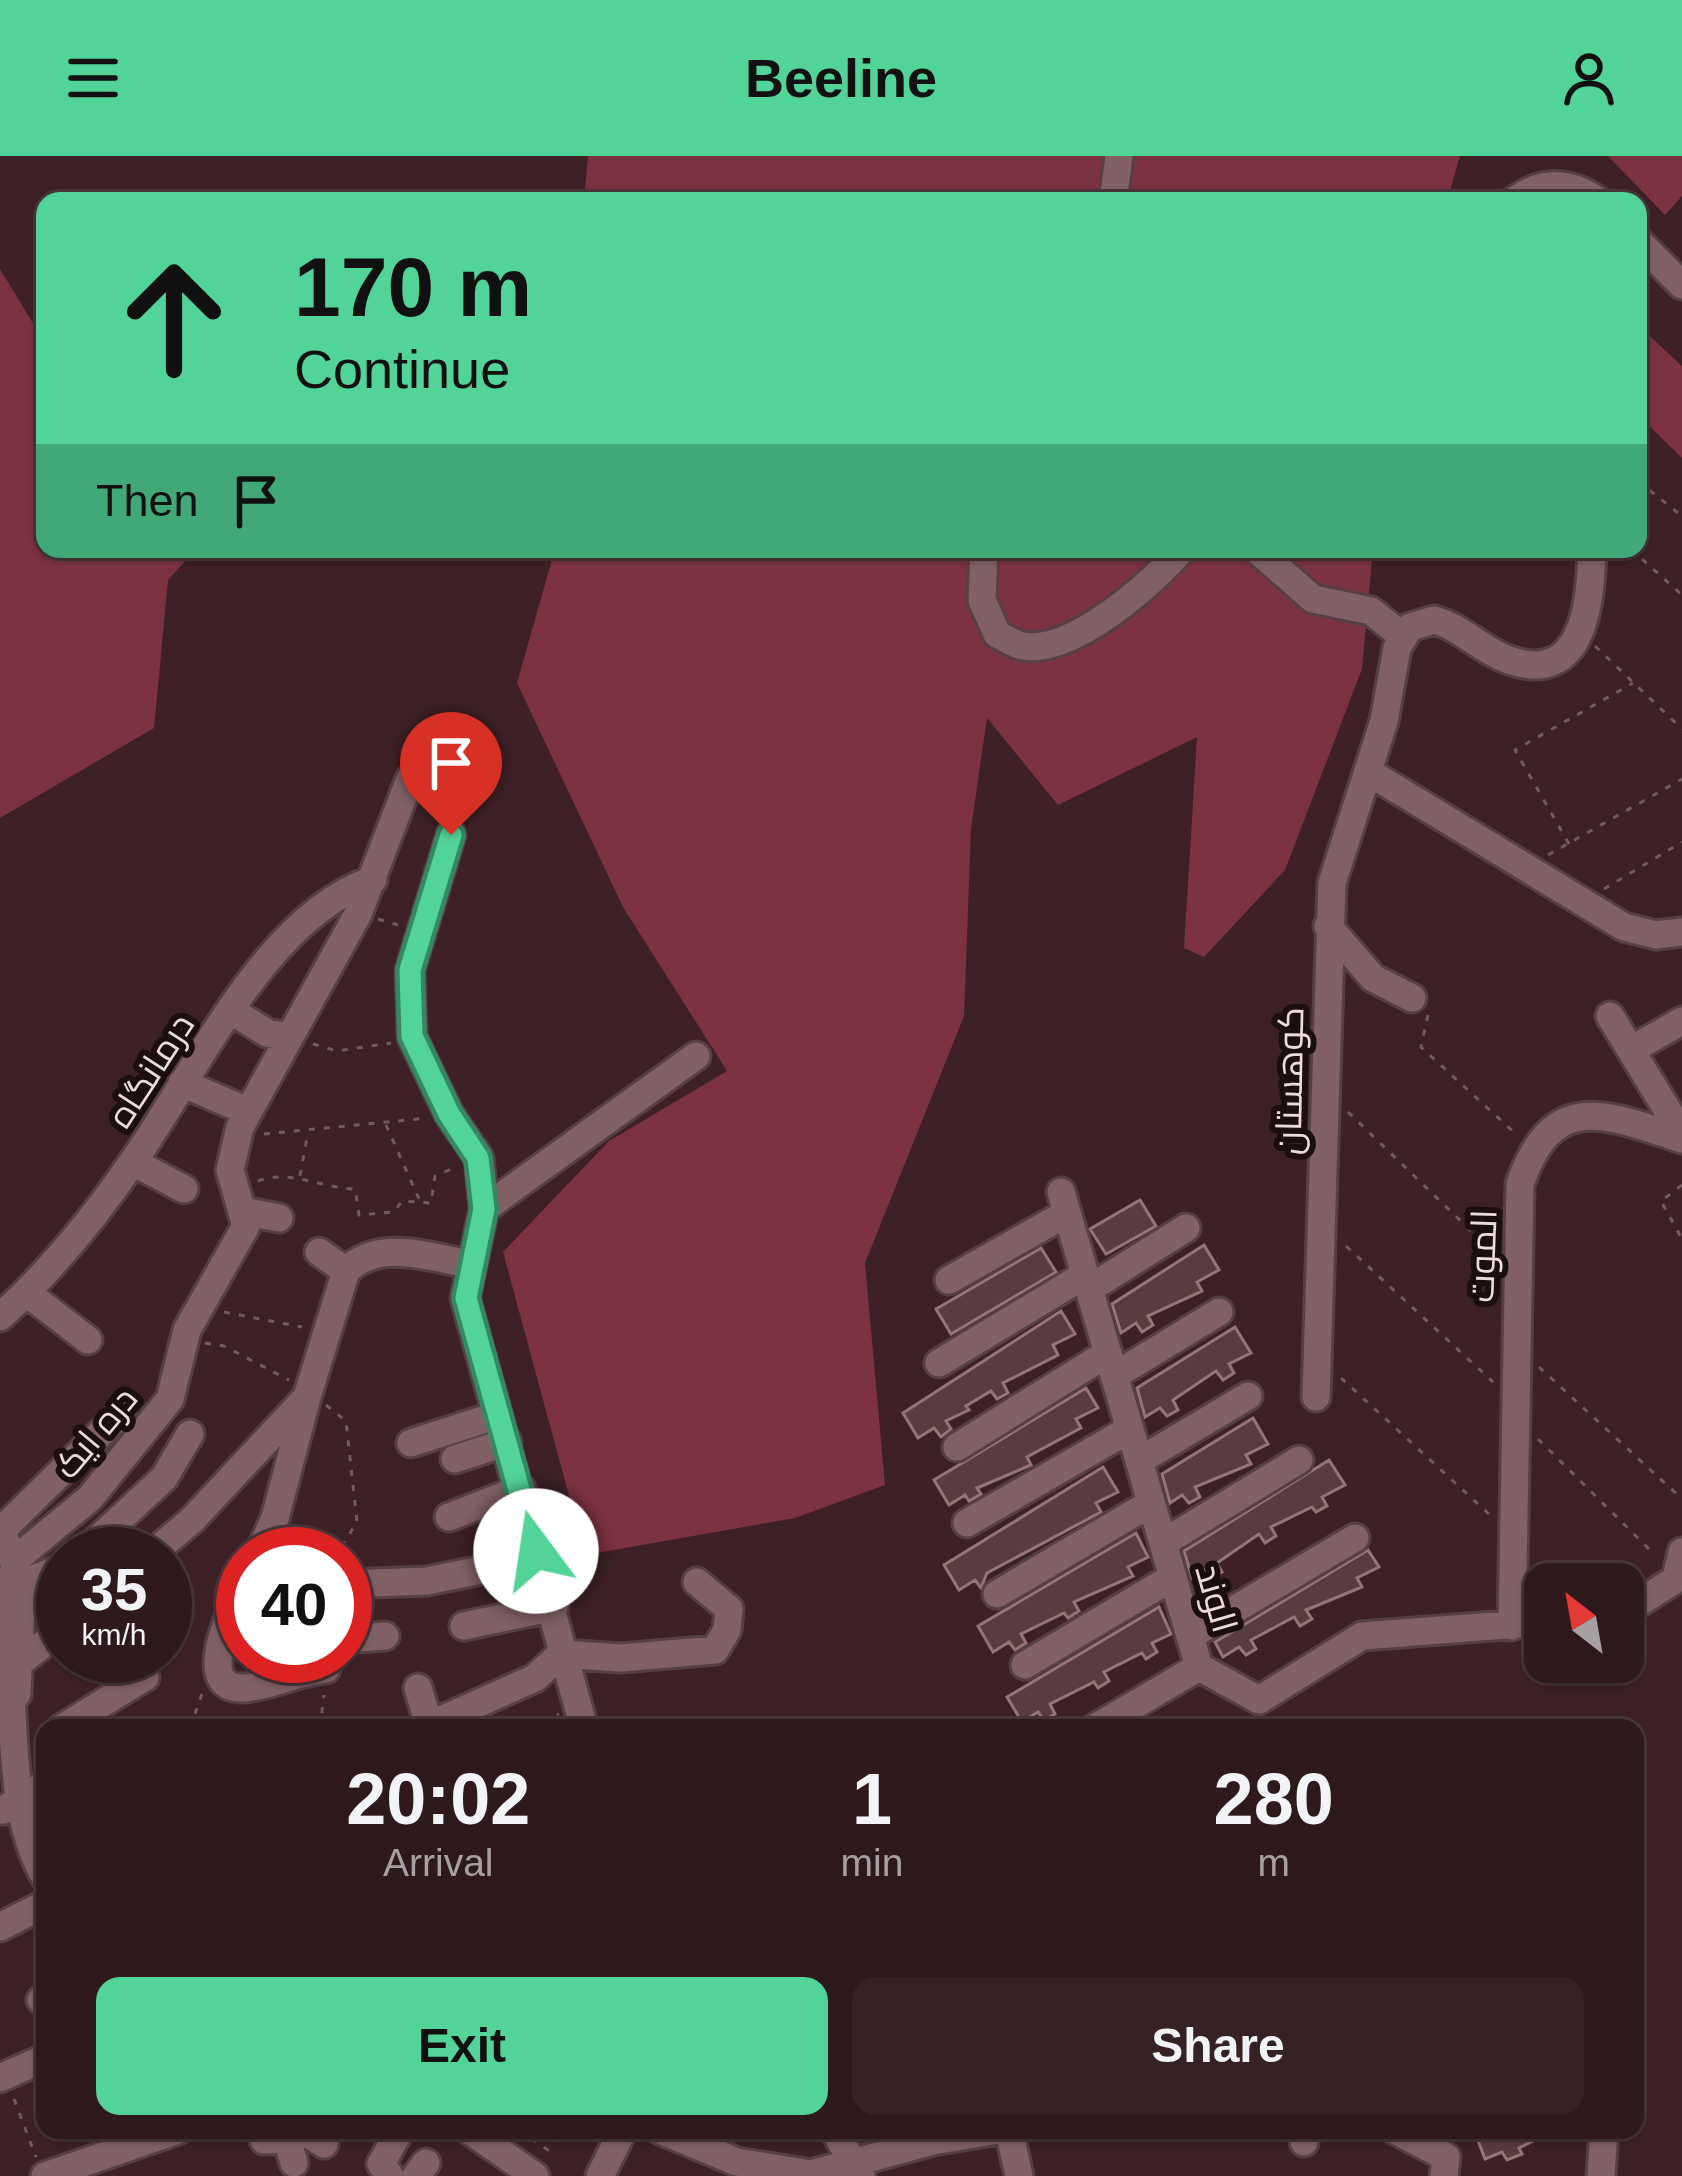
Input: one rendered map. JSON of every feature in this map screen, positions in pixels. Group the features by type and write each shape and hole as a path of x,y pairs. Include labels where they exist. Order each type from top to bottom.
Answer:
{"street":[{"path":"1114,192 1119,156"},
{"path":"1534,192 1551,184 1583,192"},
{"path":"1647,248 1676,269"},
{"path":"984,558 982,600 997,634 1024,647 1060,641 1124,604 1174,558"},
{"path":"1266,558 1313,599 1371,611 1402,636 1410,627 1434,620 1506,660 1529,665 1552,660 1581,633 1592,594 1592,558"},
{"name":"کوهستان","path":"1316,1397 1332,883 1370,773 1402,636"},
{"path":"1370,773 1624,928 1655,935 1682,932"},
{"path":"182,1083 243,1119 358,914 410,778"},
{"path":"451,835 410,970 412,1036 449,1114 478,1158 480,1222 466,1298 554,1607 561,1654 580,1717"},
{"name":"درمانگاه","path":"0,1317 27,1293 133,1162 232,1011 318,907 341,890 374,880"},
{"path":"1328,926 1373,977 1412,998"},
{"path":"232,1011 267,1033 288,1037"},
{"path":"1532,1149 1558,1124 1583,1113 1682,1136 1670,1087 1631,1050 1610,1016"},
{"path":"1631,1050 1682,1021"},
{"path":"480,1222 696,1056"},
{"name":"دره ایک","path":"8,1554 90,1498 170,1399 200,1304 245,1220 230,1170 243,1119"},
{"name":"الموت","path":"1512,1626 1510,1533 1520,1184 1532,1149"},
{"path":"133,1162 184,1190"},
{"name":"الوند","path":"949,1280 1064,1202 1199,1667 1259,1700 1362,1636 1524,1625"},
{"path":"245,1220 279,1218"},
{"path":"939,1363 1186,1228"},
{"path":"319,1252 346,1271"},
{"path":"270,1527 346,1271 360,1257 381,1252 469,1264"},
{"path":"27,1293 88,1340"},
{"path":"957,1447 1219,1312"},
{"path":"184,1527 308,1394"},
{"path":"1139,1461 1248,1396"},
{"path":"36,1866 17,1844 2,1801 8,1554 121,1413"},
{"path":"411,1443 503,1428"},
{"path":"455,1459 503,1428"},
{"path":"968,1523 1130,1430"},
{"path":"111,1527 164,1478 190,1434"},
{"path":"1163,1543 1299,1460"},
{"path":"448,1517 521,1489"},
{"path":"997,1594 1151,1503"},
{"path":"1190,1636 1355,1538"},
{"path":"2,1801 20,1662 8,1554"},
{"path":"1644,1595 1679,1564"},
{"path":"372,1583 428,1581 476,1570"},
{"path":"1025,1665 1173,1577"},
{"path":"446,1719 535,1678 561,1654 666,1657 715,1650 727,1630 730,1609 697,1582"},
{"path":"464,1626 554,1607"},
{"path":"372,1637 385,1636"},
{"path":"20,1662 36,1650"},
{"path":"1110,1719 1199,1667"},
{"path":"70,1719 90,1696 128,1683"},
{"path":"418,1688 433,1719"},
{"path":"2,1801 36,1788"},
{"path":"0,1927 36,1909"},
{"path":"0,2078 36,2063"},
{"path":"41,2167 145,2139"},
{"path":"287,2139 292,2153 299,2139"},
{"path":"316,2139 324,2144"},
{"path":"390,2176 381,2164 395,2139"},
{"path":"480,2139 517,2170"},
{"path":"600,2176 618,2139"},
{"path":"678,2139 777,2171 811,2174 859,2170 943,2139"},
{"path":"840,2139 859,2170"},
{"path":"1011,2139 1019,2176"},
{"path":"1412,2139 1446,2157 1444,2176"},
{"path":"1601,2176 1603,2139"}],"path":[{"path":"1647,488 1682,516"},
{"path":"1641,558 1682,595"},
{"path":"1581,633 1682,729"},
{"path":"1569,844 1515,750 1633,682"},
{"path":"1526,868 1682,779"},
{"path":"1582,902 1682,842"},
{"path":"358,914 423,932"},
{"path":"1412,998 1430,1003 1421,1047 1532,1149"},
{"path":"288,1037 337,1051 412,1036"},
{"path":"1325,1090 1518,1276"},
{"path":"243,1119 263,1134 449,1114"},
{"path":"385,1124 421,1202"},
{"path":"299,1177 308,1130"},
{"path":"245,1220 271,1176 299,1177 317,1188 356,1189 359,1215 394,1212 402,1202 431,1203 435,1176 478,1158"},
{"path":"1682,1185 1661,1201 1682,1239"},
{"path":"1323,1224 1514,1401"},
{"path":"200,1304 328,1335"},
{"path":"185,1340 224,1346 346,1421 354,1527"},
{"path":"1515,1346 1682,1499"},
{"path":"1318,1357 1510,1533"},
{"path":"1513,1435 1538,1439 1679,1564"},
{"path":"193,1719 199,1696 222,1683"},
{"path":"321,1719 325,1683"},
{"path":"0,2078 41,2167"},
{"path":"532,2139 548,2150 555,2139"}],"shaded area":[{"path":"588,156 1460,156 1450,192 585,192"},
{"path":"1608,156 1682,156 1682,196 1665,215"},
{"path":"0,269 36,328 36,558 188,558 168,580 154,728 0,818"},
{"path":"1647,333 1682,366 1682,458 1647,424"},
{"path":"552,558 1372,558 1362,669 1285,870 1204,957 1184,948 1197,737 1058,805 987,718 971,829 964,1016 865,1263 885,1485 795,1518 585,1555 503,1252 609,1141 727,1071 623,907 517,683"}],"building":[{"path":"1140,1200 1156,1226 1106,1254 1090,1229"},
{"path":"1204,1245 1219,1270 1197,1282 1202,1291 1148,1316 1153,1325 1142,1332 1136,1323 1121,1333 1112,1304"},
{"path":"1041,1248 1056,1272 951,1334 936,1309"},
{"path":"1061,1311 1075,1334 1053,1345 1058,1355 1003,1383 1008,1393 997,1399 991,1391 966,1406 969,1410 946,1421 951,1429 941,1437 934,1428 918,1438 903,1413"},
{"path":"1235,1327 1251,1353 1229,1364 1234,1373 1223,1380 1216,1371 1173,1400 1178,1410 1167,1416 1160,1408 1145,1417 1137,1388"},
{"path":"1086,1388 1098,1408 1076,1419 1081,1428 1027,1457 1031,1465 977,1488 981,1494 969,1501 965,1495 949,1505 934,1480"},
{"path":"1253,1418 1268,1444 1246,1455 1251,1464 1195,1487 1200,1497 1189,1503 1182,1495 1170,1503 1162,1474"},
{"path":"1329,1460 1345,1485 1322,1497 1327,1506 1316,1512 1312,1507 1271,1527 1276,1536 1265,1543 1259,1534 1217,1563 1222,1572 1210,1578 1204,1570 1192,1578 1184,1551"},
{"path":"1103,1467 1118,1492 1096,1503 1101,1512 987,1573 981,1588 975,1580 959,1590 944,1565"},
{"path":"1136,1533 1148,1557 1128,1567 1133,1576 1074,1602 1079,1611 1068,1618 1064,1613 1021,1634 1026,1643 1015,1650 1009,1642 993,1652 978,1626"},
{"path":"1368,1550 1379,1567 1357,1578 1362,1587 1306,1610 1312,1619 1300,1626 1294,1617 1251,1640 1256,1649 1246,1655 1239,1647 1223,1657 1215,1642"},
{"path":"1159,1607 1171,1634 1152,1643 1157,1652 1146,1659 1142,1653 1104,1672 1109,1681 1098,1688 1094,1682 1050,1704 1055,1714 1043,1719 1038,1712 1020,1719 1007,1697"},
{"path":"1477,2139 1537,2139 1519,2148 1522,2154 1507,2160 1502,2152 1485,2159"}],"route":[{"path":"451,835 410,970 412,1036 449,1114 478,1158 484,1181 484,1209 469,1264 466,1298 536,1551"}]}
